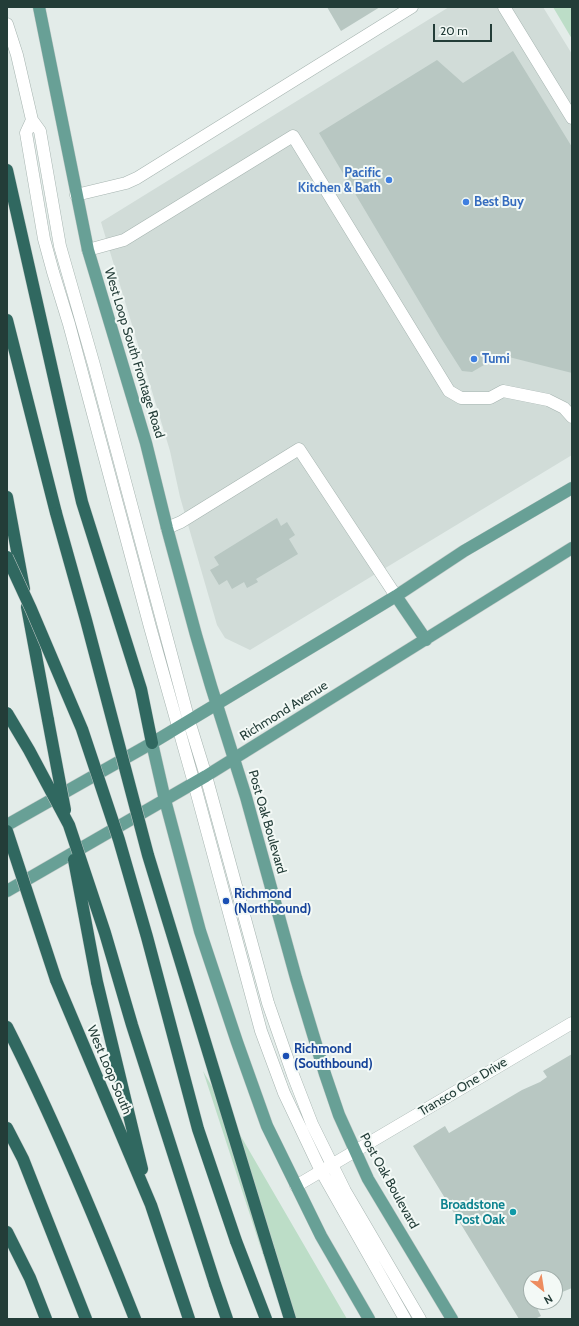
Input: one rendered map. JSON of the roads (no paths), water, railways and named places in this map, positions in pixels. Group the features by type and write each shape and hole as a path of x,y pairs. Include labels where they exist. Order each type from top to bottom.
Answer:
{"highway":[{"path":"7,170 82,502 141,689 152,743"},
{"path":"7,320 56,513 148,855 290,1319"},
{"path":"7,497 97,982 151,1206"},
{"path":"7,556 85,736 121,848 147,937 198,1129 236,1241 266,1319"},
{"path":"7,713 29,750 69,826 105,933 132,1025 227,1319"},
{"name":"West Loop South","path":"7,831 56,980 151,1206 189,1319"},
{"path":"7,1028 38,1088 91,1209 135,1319"},
{"path":"7,1128 23,1159 86,1319"},
{"path":"7,1232 30,1278 46,1319"}],"main road":[{"name":"West Loop South Frontage Road","path":"39,7 88,250 146,443 167,528 217,704"},
{"path":"7,825 179,727 396,596 464,551 572,488"},
{"name":"Richmond Avenue","path":"7,891 206,776 572,548"},
{"path":"396,596 426,640"},
{"name":"Post Oak Boulevard","path":"217,704 246,797 296,978 339,1115 368,1179 452,1319"},
{"path":"152,743 165,800 200,931 234,1034 267,1126 321,1236 369,1319"}],"lane":[{"path":"76,195 126,183 137,178 412,7"},
{"path":"504,7 572,118"},
{"path":"7,24 17,55 32,120 40,131 60,246 96,373 189,721 206,776 268,1004 312,1124 345,1191 420,1319"},
{"path":"32,120 26,133 44,239 69,324 150,627 179,727 261,1031 284,1093 321,1172 405,1319"},
{"path":"88,250 124,240 293,136 449,391 461,398 490,398 503,391 548,400 564,408 572,417"},
{"path":"167,528 181,522 299,449 396,596"},
{"name":"Transco One Drive","path":"296,1186 572,1023"}],"place":[{"name":"Pacific Kitchen & Bath","path":"389,180"},
{"name":"Best Buy","path":"466,202"},
{"name":"Tumi","path":"474,359"},
{"name":"Richmond (Northbound)","path":"226,901"},
{"name":"Richmond (Southbound)","path":"286,1056"},
{"name":"Broadstone Post Oak","path":"513,1212"}]}
